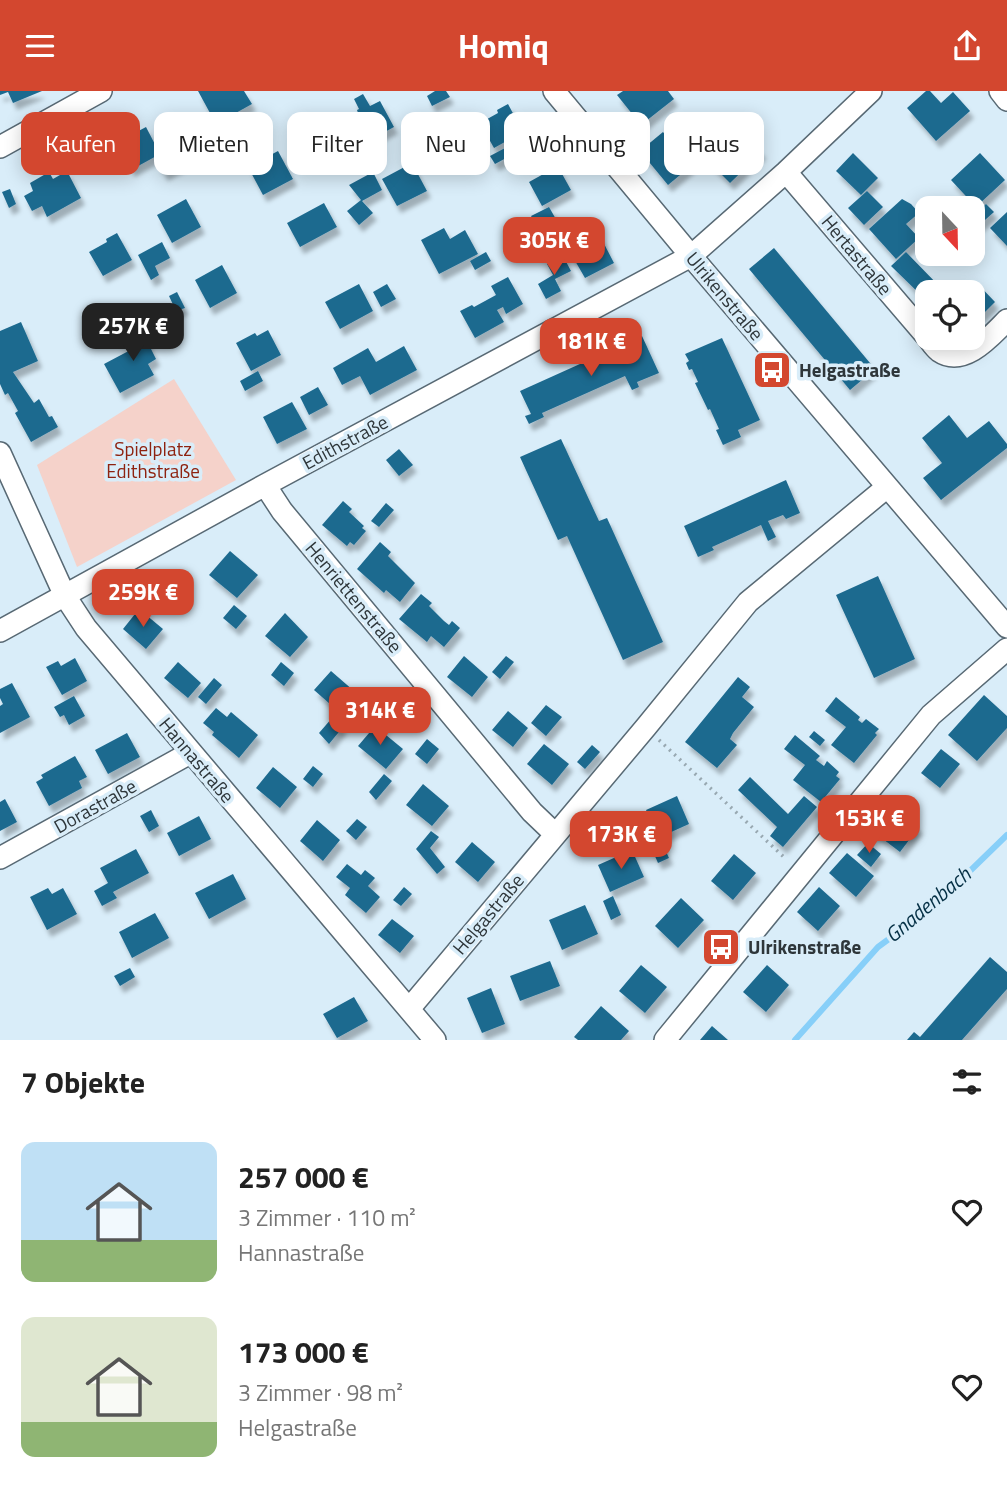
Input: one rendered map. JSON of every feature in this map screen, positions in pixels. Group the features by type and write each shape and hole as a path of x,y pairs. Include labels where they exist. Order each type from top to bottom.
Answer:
{"street":[{"path":"0,147 101,91"},
{"name":"Ulrikenstraße","path":"554,91 691,257 1007,627"},
{"name":"Edithstraße","path":"0,631 265,485 691,257 871,91"},
{"path":"1000,91 1007,100"},
{"name":"Hertastraße","path":"786,172 915,323"},
{"name":"Hertastraße","path":"985,342 1007,320"},
{"name":"Hertastraße","path":"938,350 955,356 973,350"},
{"name":"Hannastraße","path":"0,453 65,596 86,628 435,1040"},
{"name":"Henriettenstraße","path":"265,485 282,511 532,813 555,834"},
{"name":"Helgastraße","path":"409,1009 646,727 747,602 887,487"},
{"path":"665,1040 931,715 1007,649"},
{"name":"Dorastraße","path":"0,858 190,753"}],"path":[{"path":"646,727 801,873"}],"green space":[{"name":"Spielplatz Edithstraße","path":"174,379 236,480 77,567 37,465"}],"building":[{"path":"0,91 42,91 13,103 8,92 0,95"},
{"path":"198,91 244,91 252,104 238,112 209,112"},
{"path":"435,91 446,91 450,97 432,106 427,96"},
{"path":"623,91 668,91 674,99 650,118 650,112 631,112 617,95"},
{"path":"926,91 930,91 941,103 953,92 970,111 936,141 907,108"},
{"path":"363,94 370,106 380,101 386,112 358,112 354,99"},
{"path":"508,104 512,112 504,112 504,142 494,148 490,141 490,117 498,113 497,110"},
{"path":"387,114 394,127 387,131"},
{"path":"146,127 154,142 154,157 140,165 140,130"},
{"path":"664,133 664,175 680,175 668,185 650,163 650,143"},
{"path":"504,149 504,159 495,164 490,156"},
{"path":"278,151 287,168 287,175 291,175 293,179 263,195 252,175 273,175 273,154"},
{"path":"853,153 878,178 861,195 836,171"},
{"path":"980,153 1005,180 985,199 985,196 966,196 951,180"},
{"path":"401,169 401,175 418,175 427,191 397,206 382,179"},
{"path":"44,175 51,175 53,179 60,175 69,175 81,198 47,217 42,206 32,211 24,196 33,191 30,183"},
{"path":"367,175 374,175 382,190 362,201 373,213 359,225 347,211 361,200 349,185"},
{"path":"542,175 563,175 571,190 542,206 529,182"},
{"path":"722,175 738,175 730,183"},
{"path":"10,189 16,204 9,208 2,192"},
{"path":"867,191 883,207 864,225 848,208"},
{"path":"186,199 201,227 172,243 157,215"},
{"path":"902,199 915,208 915,216 906,224 915,234 915,242 896,259 869,229"},
{"path":"324,203 337,227 300,247 287,223"},
{"path":"985,205 994,212 985,220"},
{"path":"549,207 557,221 539,230 531,216"},
{"path":"1007,212 1007,246 990,228"},
{"path":"444,228 450,239 465,230 478,254 439,274 421,240"},
{"path":"117,233 132,260 103,276 89,252"},
{"path":"600,236 614,263 585,278 570,252"},
{"path":"162,242 170,258 155,266 159,275 151,280 138,255"},
{"path":"774,248 875,369 850,390 749,269"},
{"path":"486,252 491,261 475,270 470,261"},
{"path":"906,252 915,261 915,266 920,266 933,280 915,280 915,289 891,266"},
{"path":"563,256 571,271 555,279 561,291 546,299 538,284 553,275 547,264"},
{"path":"222,265 237,293 210,308 195,280"},
{"path":"508,277 523,304 506,314 503,307 497,310 504,322 475,338 460,311 496,295 491,286"},
{"path":"359,284 373,311 340,329 325,302"},
{"path":"387,284 396,299 381,307 373,292"},
{"path":"177,292 185,308 176,311 169,296"},
{"path":"985,292 995,302 985,312"},
{"path":"21,322 38,361 13,372 34,403 39,399 58,427 31,442 15,413 18,411 0,384 0,331"},
{"path":"142,324 151,339 147,341 156,359 148,364 154,375 120,393 104,364 138,346 130,331"},
{"path":"268,330 281,355 251,371 236,343 255,333 257,336"},
{"path":"642,336 659,373 637,382 639,387 632,390 625,376 542,413 544,417 529,424 525,416 531,414 520,391"},
{"path":"722,338 760,420 738,430 741,437 723,445 710,409 708,410 695,383 698,382 686,363 689,361 685,354"},
{"path":"404,346 417,370 370,395 360,376 342,385 333,368 368,348 376,362"},
{"path":"258,371 263,381 245,391 240,381"},
{"path":"318,387 328,405 309,415 300,397"},
{"path":"292,402 307,429 277,444 263,417"},
{"path":"949,415 967,438 989,421 1007,444 1007,448 941,500 923,478 942,463 922,438"},
{"path":"561,439 599,521 607,518 663,642 623,660 567,536 558,540 520,457"},
{"path":"399,449 413,465 399,476 386,460"},
{"path":"786,480 800,513 786,519 783,515 768,521 776,537 768,541 761,525 712,547 714,550 698,557 684,526"},
{"path":"343,501 352,509 349,512 366,531 354,545 350,542 347,546 322,525"},
{"path":"386,503 394,510 379,527 371,521"},
{"path":"380,542 391,552 388,556 415,583 400,602 386,590 384,593 357,569"},
{"path":"230,551 258,575 237,598 209,575"},
{"path":"878,576 915,659 874,678 836,595"},
{"path":"421,594 432,603 429,606 444,621 449,625 452,621 460,628 444,647 431,636 427,642 399,619"},
{"path":"234,605 247,616 236,629 223,618"},
{"path":"139,609 163,629 146,649 123,629"},
{"path":"285,613 308,637 290,657 265,636"},
{"path":"464,656 488,677 472,697 447,677"},
{"path":"506,656 514,662 500,679 492,672"},
{"path":"75,658 87,681 62,695 46,667 58,661 61,666"},
{"path":"178,662 201,683 188,698 164,678"},
{"path":"281,662 294,673 284,686 271,675"},
{"path":"331,671 354,691 338,711 314,690"},
{"path":"738,677 750,687 742,697 754,707 730,739 737,745 717,768 685,742"},
{"path":"214,678 222,685 206,704 198,697"},
{"path":"12,683 30,717 0,733 0,706 3,704 0,689"},
{"path":"984,695 1007,716 1007,728 977,761 948,735"},
{"path":"74,696 85,716 69,725 64,715 60,717 54,707"},
{"path":"836,697 860,717 858,720 862,723 866,719 879,729 854,763 831,745 846,727 825,711"},
{"path":"546,705 562,717 546,736 531,723"},
{"path":"216,708 227,717 231,712 258,735 239,758 212,735 214,732 203,723"},
{"path":"508,711 528,728 513,747 492,730"},
{"path":"332,718 343,727 329,744 319,733"},
{"path":"375,726 403,749 386,769 358,746"},
{"path":"814,731 825,740 820,746 809,737"},
{"path":"127,733 140,757 108,774 95,750"},
{"path":"795,735 820,756 816,760 824,766 827,761 839,772 836,776 840,779 821,802 793,780 805,765 784,749"},
{"path":"427,739 439,749 427,764 415,754"},
{"path":"544,744 569,764 552,785 527,764"},
{"path":"592,745 600,752 585,769 577,762"},
{"path":"941,749 960,764 940,788 921,773"},
{"path":"75,756 87,777 79,781 82,788 49,806 36,782 43,778 41,775"},
{"path":"313,766 323,774 313,787 303,779"},
{"path":"273,767 297,787 280,808 256,788"},
{"path":"384,774 392,781 376,800 369,792"},
{"path":"750,777 788,814 804,796 817,807 783,847 770,836 777,827 738,790"},
{"path":"423,784 449,806 432,826 406,805"},
{"path":"677,796 689,824 658,838 646,810"},
{"path":"5,799 17,822 0,831 0,802"},
{"path":"890,805 919,827 900,852 871,830"},
{"path":"151,810 159,826 149,832 140,816"},
{"path":"199,816 211,839 179,856 167,833"},
{"path":"357,819 367,827 356,840 346,831"},
{"path":"317,820 340,840 323,861 300,841"},
{"path":"431,831 439,837 430,848 445,867 437,874 416,849"},
{"path":"472,842 495,862 478,882 455,862"},
{"path":"662,843 669,858 658,863 651,847"},
{"path":"868,843 881,854 871,867 857,855"},
{"path":"136,849 149,873 113,892 117,898 102,906 94,891 108,883 100,868"},
{"path":"632,850 644,877 610,892 598,865"},
{"path":"847,853 874,876 856,897 829,873"},
{"path":"734,854 756,873 733,900 711,881"},
{"path":"347,864 361,875 365,870 375,878 368,886 380,897 366,913 345,895 350,888 336,877"},
{"path":"233,874 246,899 209,919 195,893"},
{"path":"404,887 412,894 401,906 393,900"},
{"path":"819,887 840,906 818,931 797,912"},
{"path":"48,888 52,894 63,888 77,914 47,930 30,897"},
{"path":"613,896 621,915 611,920 603,901"},
{"path":"681,898 704,920 678,948 655,926"},
{"path":"585,905 598,934 562,950 549,920"},
{"path":"155,913 169,938 132,958 119,932"},
{"path":"392,919 414,936 400,953 378,935"},
{"path":"990,957 1007,972 1007,989 962,1040 907,1040 914,1032 920,1037"},
{"path":"550,961 560,986 520,1001 510,976"},
{"path":"641,965 667,987 645,1013 619,991"},
{"path":"767,965 789,985 766,1012 743,992"},
{"path":"130,968 135,977 120,986 114,976"},
{"path":"491,988 505,1024 482,1033 467,998"},
{"path":"354,997 368,1021 337,1038 323,1014"},
{"path":"601,1006 629,1031 621,1040 578,1040 574,1037"},
{"path":"712,1026 728,1040 700,1040"}],"waterway":[{"name":"Gnadenbach","path":"795,1040 878,947 935,905 1007,835"}],"place":[{"name":"Helgastraße","path":"772,370"},
{"name":"Ulrikenstraße","path":"721,947"}]}
